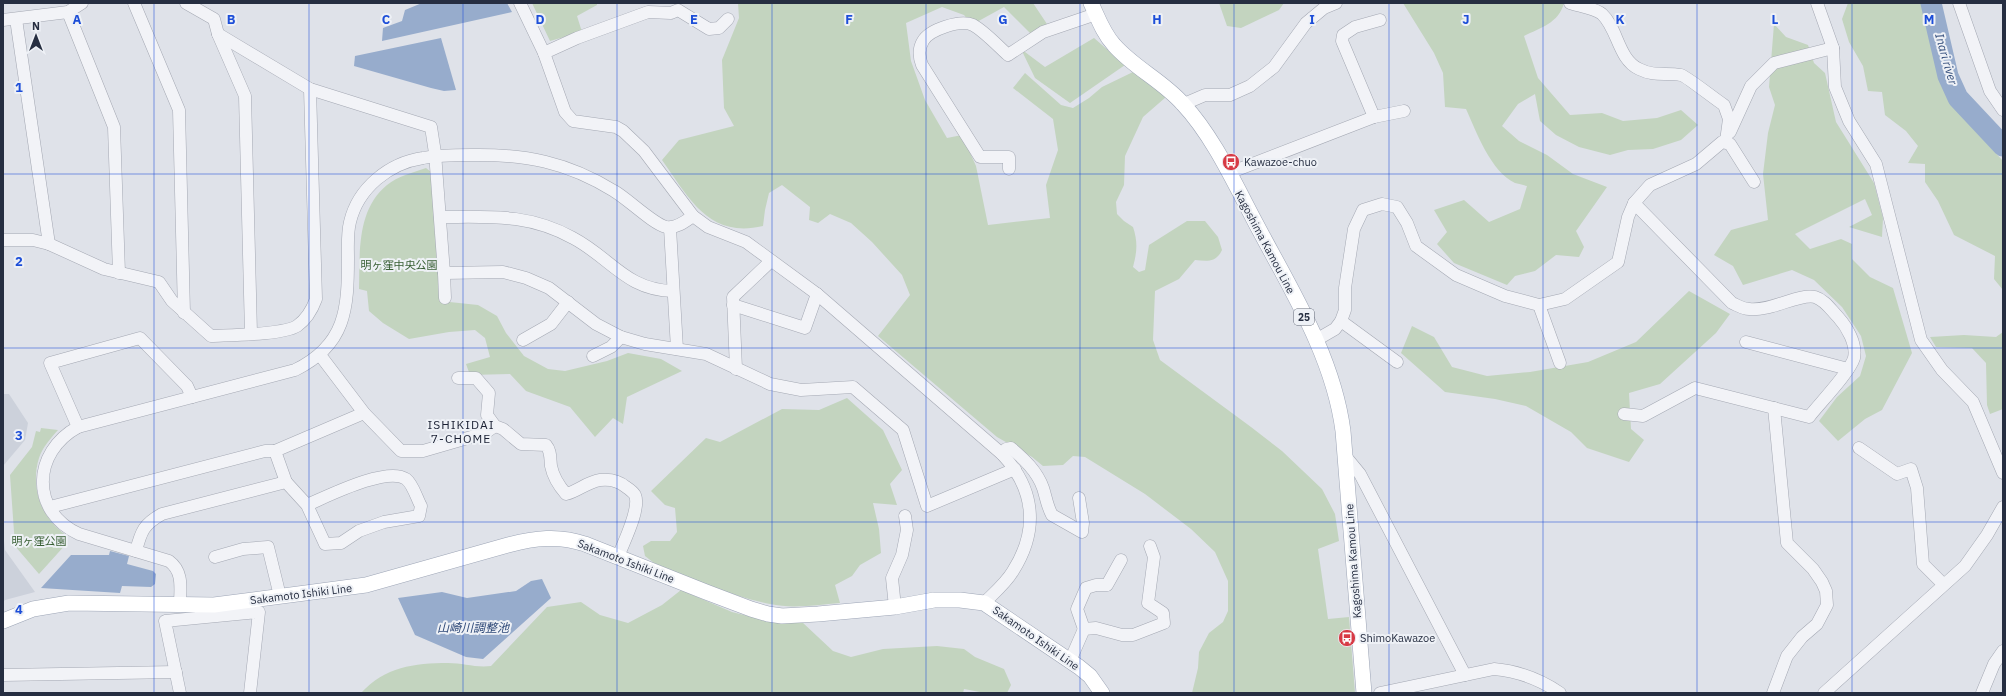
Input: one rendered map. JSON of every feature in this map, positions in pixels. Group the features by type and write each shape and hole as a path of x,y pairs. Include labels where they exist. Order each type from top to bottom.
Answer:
{"main road":[{"name":"Kagoshima Kamou Line","path":"1094,8 1103,29 1114,45 1166,87 1184,104 1203,130 1229,173 1316,340 1335,390 1341,412 1346,457 1364,693"},
{"name":"Sakamoto Ishiki Line","path":"3,621 33,609 68,603 180,605 214,611 280,596 366,585 508,544 540,538 574,540 751,610 768,614 811,615 895,607 934,600 984,602 1090,676 1102,693"}],"street":[{"path":"3,20 68,12 82,3"},
{"path":"134,3 179,110 184,313"},
{"path":"186,3 214,19 218,34 245,96 251,333"},
{"path":"520,3 544,53 565,112 573,121 616,127 623,131 644,151 693,216 708,227 746,242 817,294 1002,454 1015,469 1023,484 1029,504 1031,522 1029,536 1023,553 1013,572 984,602"},
{"path":"1184,104 1205,94 1230,94 1250,86 1274,67 1306,23 1324,8 1336,3"},
{"path":"1570,3 1601,13 1612,26 1620,50 1638,69 1658,76 1682,75 1709,96 1724,105 1729,119 1726,141"},
{"path":"1817,3 1833,48 1835,87 1849,121 1876,164 1921,340 1942,370 1973,402 2003,473"},
{"path":"1959,3 1990,91 2003,110"},
{"path":"1010,169 1010,157 980,157 922,65 919,57 922,42 927,36 953,24 962,23 972,25 1008,55 1043,32 1094,8"},
{"path":"544,53 577,38 648,12 671,13 678,10 709,29 719,28 728,19"},
{"path":"68,12 114,127 119,273"},
{"path":"16,19 49,244"},
{"path":"1374,117 1342,41 1343,35 1355,27 1380,20"},
{"path":"218,34 310,89 431,127 436,157 446,298"},
{"path":"1316,340 1335,329 1341,321 1345,310 1345,288 1354,229 1363,210 1382,204 1397,207 1407,223 1416,246 1456,275 1505,296 1539,305 1565,299 1618,262 1628,217 1634,203 1650,185 1696,164 1714,148 1726,141 1751,86 1774,63 1833,48"},
{"path":"3,240 33,240 49,244 104,269 159,282 172,301 211,336 284,331 296,326 311,312 316,299 310,89"},
{"path":"1229,173 1374,117 1404,111"},
{"path":"1726,141 1734,149 1754,182"},
{"path":"180,605 178,568 169,561 70,530 57,519 45,497 42,478 47,457 60,440 78,427 295,370 320,355 333,338 342,321 345,310 348,297 348,234 355,209 372,184 387,171 406,162 436,157 510,155 556,164 601,182 621,195 659,224 670,228 687,221 693,216"},
{"path":"1624,414 1643,416 1695,388 1809,417 1848,369 1854,358 1854,344 1845,325 1824,302 1814,297 1802,298 1769,308 1749,310 1732,303 1634,203"},
{"path":"440,216 516,218 535,222 573,237 589,247 627,277 646,287 673,291"},
{"path":"670,228 677,349"},
{"path":"736,369 733,297 771,261"},
{"path":"444,273 508,274 526,278 549,288 596,324 621,337 645,344 706,354 770,384 801,390 852,387 903,430 928,506 1015,469"},
{"path":"733,305 805,328 817,294"},
{"path":"523,340 552,324 568,302"},
{"path":"1539,305 1560,363"},
{"path":"1341,321 1397,362"},
{"path":"593,356 611,348 621,337"},
{"path":"78,427 50,363 140,338 187,386 192,397"},
{"path":"1746,342 1848,369"},
{"path":"320,355 364,413 401,451 423,451 485,433 495,426"},
{"path":"458,378 476,378 488,393 487,415 495,426 503,429 521,444 546,445 550,450 552,467 560,487 566,494 575,492 587,484 599,480 610,480 623,484 634,494 636,500 633,517 618,557"},
{"path":"1773,693 1787,656 1802,637 1817,624 1826,605 1826,591 1822,582 1813,569 1787,543 1774,408"},
{"path":"50,507 265,451 275,451 364,413"},
{"path":"1002,454 1006,448 1011,448 1023,457 1035,473 1042,486 1052,515 1082,532 1083,523 1079,498"},
{"path":"1859,448 1898,474 1911,469 1917,488 1923,564 1943,584"},
{"path":"275,451 286,482 307,505 325,544 341,543 359,532 384,522 418,516 421,506 407,480 399,476 387,476 368,480 307,505"},
{"path":"1346,457 1360,474 1466,675"},
{"path":"136,551 140,535 148,522 162,514 286,482"},
{"path":"1824,693 1898,628 1943,584 1964,566 1987,535 2003,507"},
{"path":"895,607 892,578 902,554 907,530 905,516"},
{"path":"1084,629 1096,628 1122,635 1133,635 1164,623 1163,614 1148,603 1154,557 1150,546"},
{"path":"215,557 243,549 268,547 280,596"},
{"path":"1070,661 1084,629 1076,609 1086,588 1096,585 1107,585 1121,560"},
{"path":"180,693 165,621 214,611 259,612 250,693"},
{"path":"1982,693 1994,664 2003,651"},
{"path":"1380,693 1494,669 1510,670 1546,689 1560,693"},
{"path":"3,675 176,672"}],"shaded area":[{"path":"3,394 9,394 28,423 25,440 3,466"},
{"path":"3,532 5,550 35,592 5,600 3,602"}],"green space":[{"path":"532,3 597,3 597,5 577,16 582,32 550,41"},
{"path":"738,3 1033,3 1049,27 1032,35 1004,7 975,23 969,21 964,15 942,7 906,23 911,61 925,100 947,138 962,135 976,166 988,225 1050,218 1046,185 1058,150 1053,119 1013,88 1025,73 1061,105 1073,108 1089,98 1102,87 1133,72 1166,97 1143,117 1125,156 1124,185 1116,202 1117,214 1133,227 1135,232 1136,247 1133,267 1139,272 1145,270 1149,245 1187,221 1205,221 1218,237 1222,250 1214,259 1207,261 1195,260 1179,279 1155,291 1153,340 1160,360 1282,451 1322,489 1335,514 1339,541 1318,549 1328,619 1349,617 1355,693 1192,693 1198,668 1199,652 1209,633 1223,622 1228,611 1228,581 1215,552 1191,529 1145,494 1085,457 1073,456 1063,465 1043,466 1032,457 997,437 878,336 910,295 902,275 872,242 851,223 830,214 818,223 809,220 810,207 782,185 769,193 763,226 744,228 728,227 714,221 702,212 692,201 662,160 679,140 734,126 724,108 722,60 739,18"},
{"path":"1219,3 1284,3 1279,10 1241,28 1227,26"},
{"path":"1403,3 1564,3 1562,10 1553,20 1524,36 1538,78 1570,115 1602,113 1623,121 1657,118 1681,110 1698,125 1681,140 1653,149 1628,150 1610,155 1579,147 1556,135 1540,121 1535,94 1518,104 1502,126 1519,141 1547,155 1573,174 1607,187 1576,231 1584,247 1579,257 1556,255 1535,271 1515,276 1507,285 1454,263 1437,244 1447,232 1434,210 1464,200 1489,222 1520,209 1527,186 1515,183 1506,178 1499,170 1485,150 1466,109 1445,107 1443,73 1434,53"},
{"path":"1848,3 1929,3 1932,38 1956,110 2003,161 2003,290 1994,279 1995,256 1954,235 1938,201 1925,182 1925,164 1908,163 1918,146 1906,131 1885,115 1882,92 1868,91 1863,66 1849,42 1842,19"},
{"path":"1774,24 1786,37 1808,45 1814,63 1825,73 1836,122 1874,183 1883,218 1882,237 1849,227 1872,215 1865,199 1795,234 1810,249 1841,239 1852,244 1852,259 1870,277 1893,288 1912,353 1882,410 1865,419 1838,441 1819,421 1837,397 1860,376 1866,356 1861,336 1842,307 1814,280 1792,270 1743,285 1733,266 1714,255 1731,230 1768,220 1763,174 1768,133 1775,105 1769,87"},
{"path":"1094,38 1125,65 1070,103 1035,78 1021,49 1045,67"},
{"name":"明ヶ窪中央公園","path":"426,168 431,172 440,301 478,305 497,316 506,333 524,356 548,369 565,371 607,361 628,353 661,359 682,371 627,397 623,424 613,418 595,437 570,407 526,391 510,374 470,375 466,364 490,357 485,338 475,330 449,332 409,339 383,323 369,311 367,291 359,289 360,248 365,220 377,195 387,185 400,177"},
{"path":"1689,291 1730,314 1716,333 1660,384 1629,393 1631,429 1644,440 1629,462 1587,448 1571,432 1526,406 1495,399 1445,392 1401,353 1412,326 1434,337 1452,367 1487,376 1530,372 1588,362 1636,342"},
{"path":"2003,332 2003,409 1990,414 1987,405 1986,363 1972,348 1936,347 1930,337 1964,335 1996,337"},
{"path":"847,398 883,430 902,470 890,484 897,505 873,503 879,529 881,553 860,565 852,576 835,585 840,603 787,606 755,601 725,591 654,563 645,556 643,546 651,541 670,541 677,532 675,508 665,505 651,491 706,438 720,442 782,409 819,410"},
{"name":"明ヶ窪公園","path":"41,428 58,430 40,454 36,480 37,491 44,511 57,528 66,535 67,543 39,574 15,546 10,475 32,447 36,431 40,432"},
{"path":"681,590 732,612 768,621 802,622 833,651 851,657 883,649 937,646 964,649 975,657 1004,669 1011,685 1007,693 985,693 964,689 963,693 361,693 380,677 401,668 435,663 491,666 547,607 581,602 600,615 628,623 662,605"}],"water":[{"path":"422,3 507,3 512,12 382,41 383,28 402,21 405,10"},
{"path":"441,38 456,90 444,91 431,88 354,66 355,56"},
{"path":"110,551 129,556 127,564 153,571 156,574 155,584 151,587 122,586 120,593 41,588 71,555 109,555"},
{"name":"山崎川調整池","path":"542,579 551,598 483,659 466,657 415,635 398,598 442,592 467,598 516,591 531,581"}],"waterway":[{"name":"Inari river","path":"1931,3 1948,76 1958,98 2003,146"}],"place":[{"name":"Kawazoe-chuo","path":"1231,162"},
{"name":"ShimoKawazoe","path":"1347,638"}],"district":[{"name":"ISHIKIDAI 7-CHOME","path":"461,432"}]}
